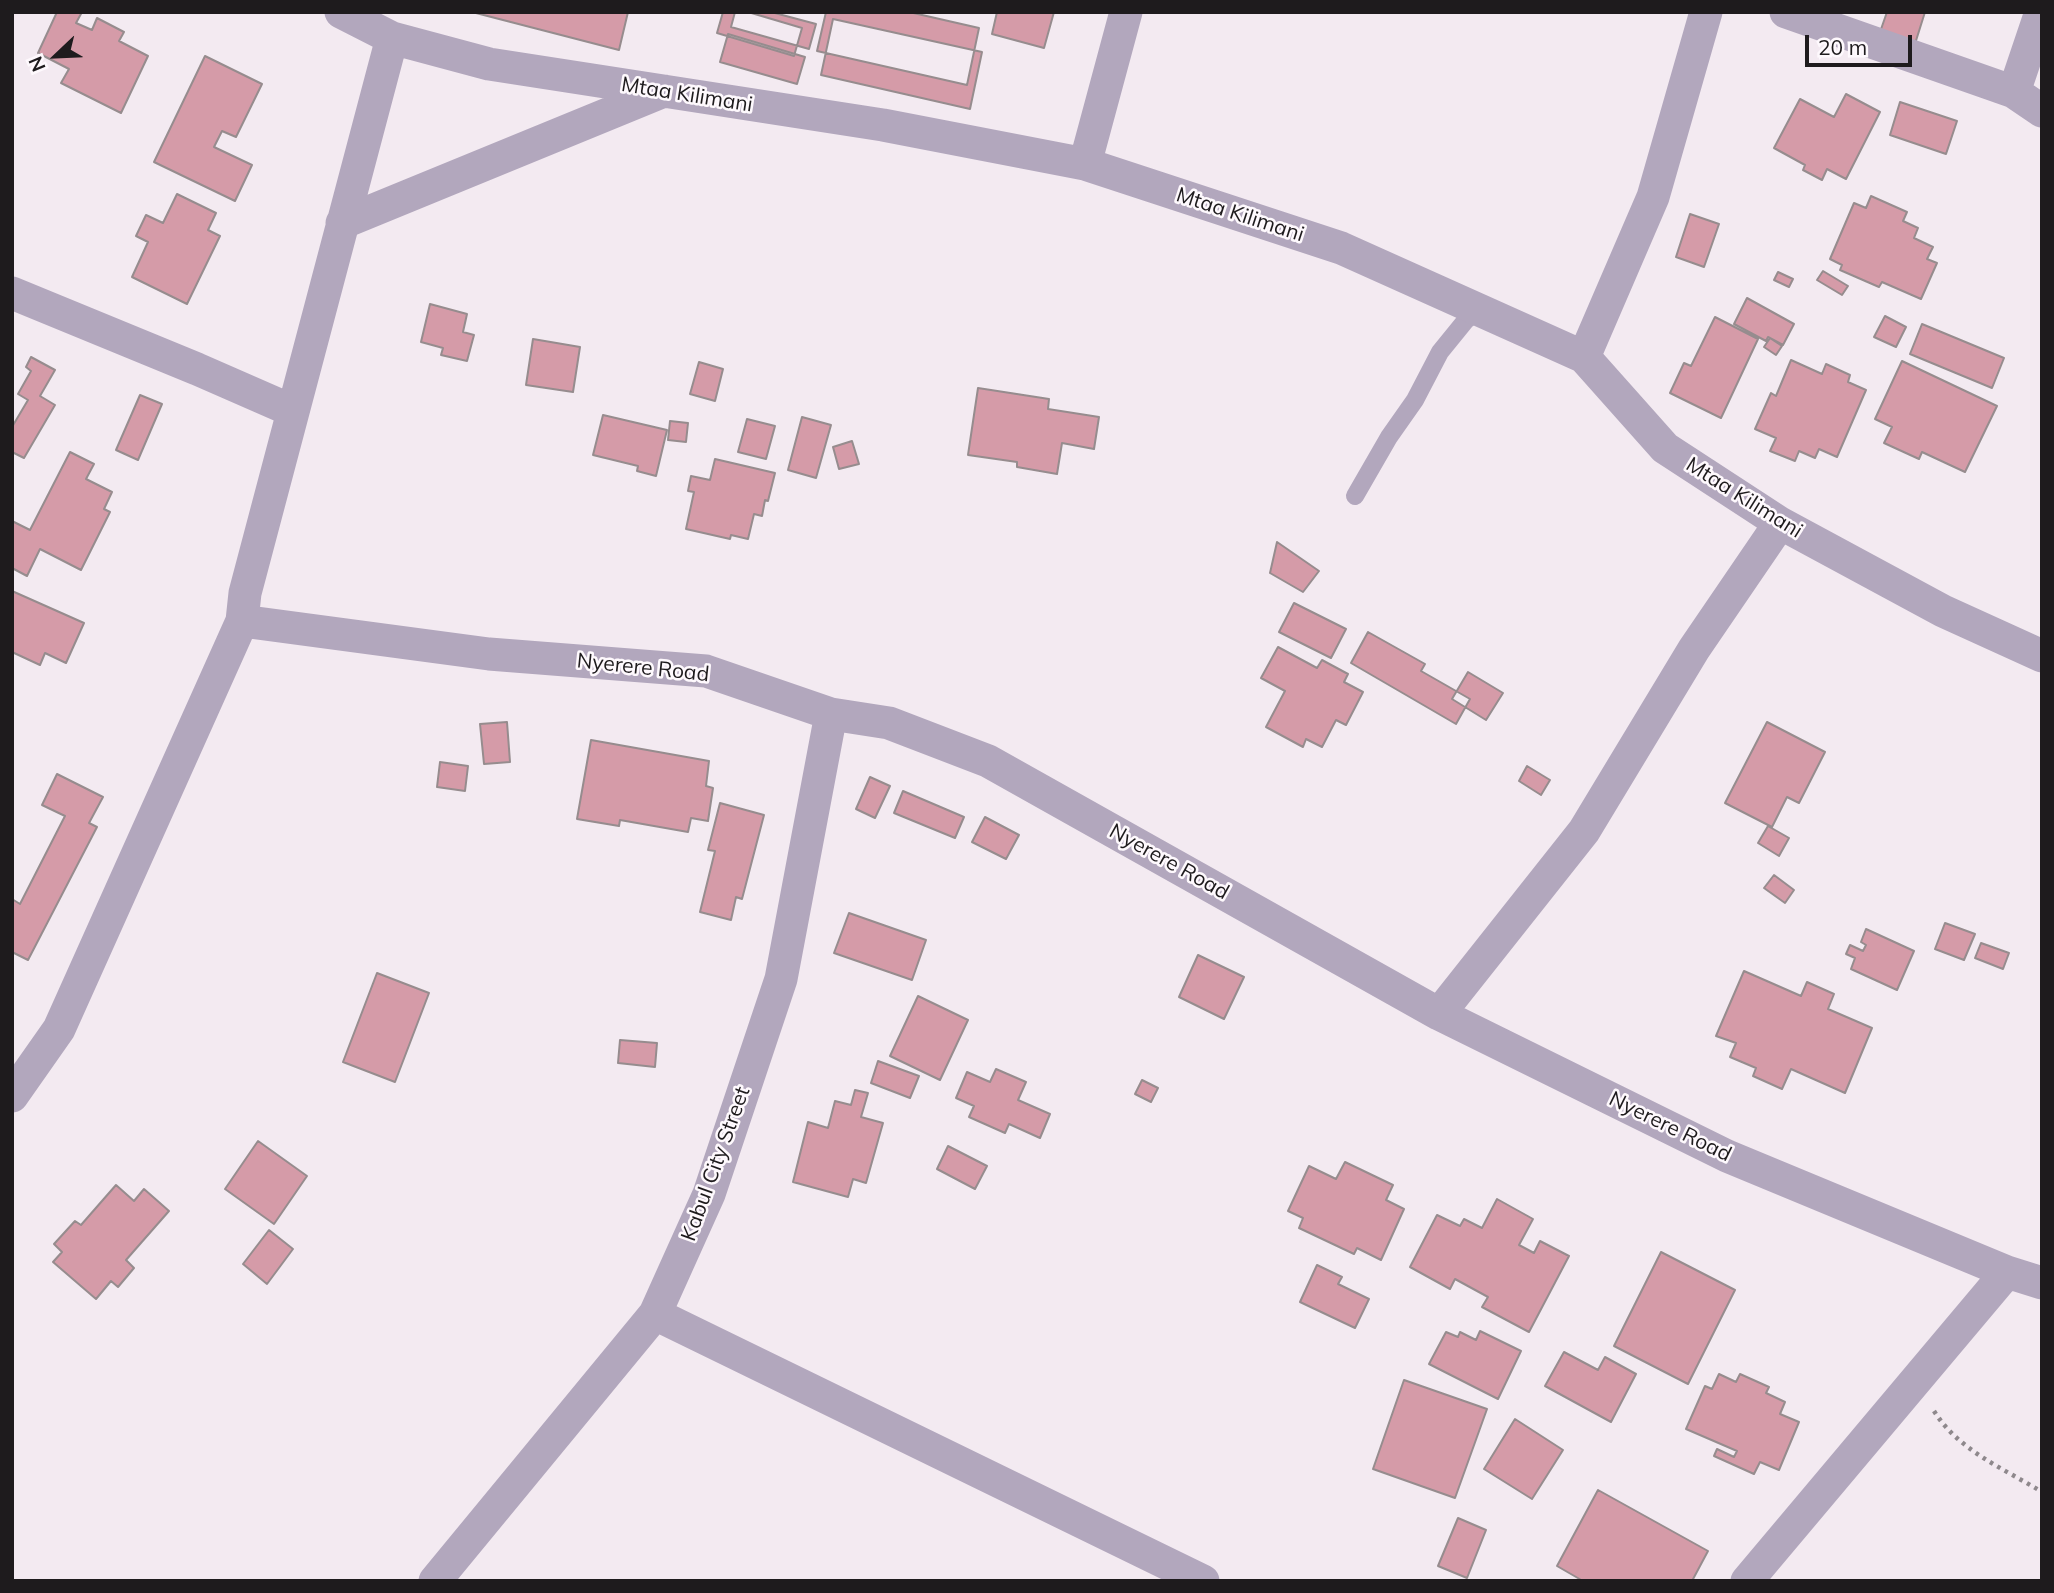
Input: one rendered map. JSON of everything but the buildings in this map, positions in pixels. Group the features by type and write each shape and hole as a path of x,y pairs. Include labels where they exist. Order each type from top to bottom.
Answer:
{"street":[{"name":"Mtaa Kilimani","path":"341,12 392,38 489,64 883,125 1085,164 1340,248 1584,357 1665,448 1780,523 1944,611 2042,656"},
{"path":"1085,164 1126,12"},
{"path":"1584,357 1653,197 1706,12"},
{"path":"1786,12 2014,92 2042,111"},
{"path":"2014,92 2041,12"},
{"path":"12,1097 59,1029 242,621 245,593 392,38"},
{"path":"342,223 529,149 664,91"},
{"path":"12,293 293,411"},
{"path":"1439,1014 1584,831 1694,649 1780,523"},
{"name":"Nyerere Road","path":"242,621 489,654 706,671 831,714 889,723 988,761 1439,1014 1727,1156 2007,1272 2042,1283"},
{"name":"Kabul City Street","path":"435,1581 655,1314 709,1195 780,979 831,714"},
{"path":"1747,1581 2007,1272"},
{"path":"655,1314 1166,1573 1203,1581"}],"lane":[{"path":"1355,496 1389,437 1415,400 1440,352 1466,320 1479,310"}],"path":[{"path":"1915,1381 1939,1419 1975,1455 2042,1492"}]}
